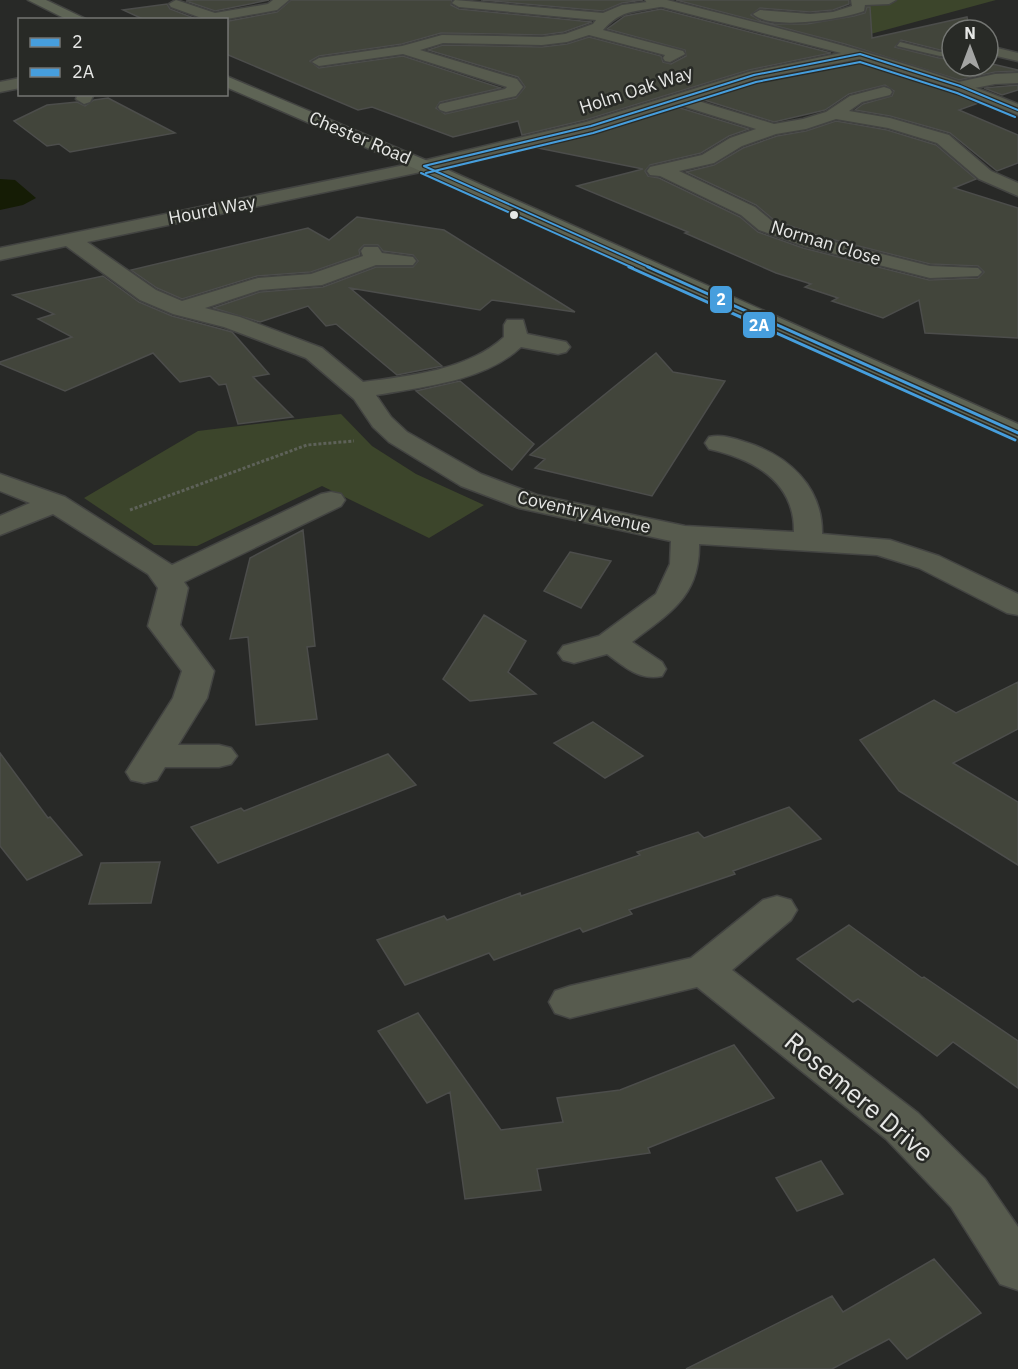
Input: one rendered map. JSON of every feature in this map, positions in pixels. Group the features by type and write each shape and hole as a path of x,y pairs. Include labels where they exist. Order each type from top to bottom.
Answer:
{"main road":[{"path":"35,0 76,18"},
{"name":"Chester Road","path":"228,82 424,166 1018,433"}],"street":[{"path":"228,20 272,7 282,0"},
{"path":"760,14 797,19 832,18 859,8 858,0 889,0"},
{"path":"319,62 403,50 442,39 542,41 567,38 598,27 607,17 622,9 656,1 860,54 960,86 1018,110"},
{"path":"459,3 490,2 607,17"},
{"path":"176,4 215,18"},
{"path":"590,31 674,56 696,51"},
{"path":"403,50 432,57 468,71 503,78 512,82 515,87 510,93 447,108"},
{"name":"Holm Oak Way","path":"424,166 591,126 754,75 860,54"},
{"path":"960,86 995,79 1018,78"},
{"path":"0,87 18,83"},
{"path":"679,100 773,129 806,124 835,114 856,99 884,92"},
{"path":"835,114 890,123 943,139 985,175 1018,190"},
{"name":"Norman Close","path":"773,129 736,142 708,159 654,172 724,198 748,211 766,225 811,242 930,272 971,272"},
{"name":"Hourd Way","path":"0,254 424,166"},
{"name":"Coventry Avenue","path":"69,240 148,294 181,309 232,322 314,353 357,390 382,422 398,436 471,480 529,501 685,535 880,546 929,562 1018,606"},
{"path":"181,309 258,284 314,280 372,255 406,261"},
{"path":"911,284 930,272"},
{"path":"357,390 404,384 456,370 511,345 515,332 558,347"},
{"path":"740,443 788,476 801,497 807,514 808,542"},
{"path":"0,482 55,503 159,568 173,588 164,626 198,671 190,698 149,764 219,756"},
{"path":"166,579 331,500"},
{"path":"0,526 55,503"},
{"path":"574,653 612,643 669,599 685,564 685,535"},
{"path":"612,643 650,669"},
{"path":"570,1002 704,970 777,910"},
{"name":"Rosemere Drive","path":"704,970 902,1126 968,1193 1018,1268"}],"lane":[{"path":"900,44 940,54"}],"path":[{"path":"90,525 307,445 398,436"}],"shaded area":[{"path":"896,0 996,0 841,42 784,26 846,16 871,3"},
{"path":"0,179 15,180 36,198 23,205 0,210"},
{"path":"341,414 372,446 416,474 484,505 429,538 322,486 197,546 154,545 84,498 198,431"}],"building":[{"path":"269,0 215,11 186,1"},
{"path":"291,0 452,0 451,5 459,9 592,22 564,32 542,35 441,33 402,44 319,56 310,61 319,68 403,56 501,88 440,102 436,108 445,114 516,98 525,87 518,77 428,50 443,45 542,47 567,44 589,37 661,56 663,62 671,64 686,56 685,50 607,29 625,16 661,9 831,53 749,70 585,120 522,135 518,121 453,137 372,107 358,110 228,55 229,21 277,12"},
{"path":"481,0 643,0 622,3 603,11"},
{"path":"676,0 849,0 849,4 833,10 810,12 760,8 751,15 761,21 774,24 807,24 854,16 865,13 867,7 870,7 872,38 940,23 940,50 901,40 895,47 940,58 940,74 845,44"},
{"path":"167,4 170,9 194,18 141,18 123,10"},
{"path":"859,61 981,102 959,110 1018,135 1018,163 997,171 950,133 890,116 855,110 863,104 892,96 894,91 885,85 849,94 825,110 774,122 701,99 758,81"},
{"path":"1000,66 1018,70 1000,72"},
{"path":"1018,85 1018,90 1002,95 984,88"},
{"path":"108,98 175,133 70,152 59,144 47,146 14,121 47,105 77,102 85,106 94,100"},
{"path":"677,107 749,129 729,136 701,153 650,165 645,171 648,176 659,178 740,217 758,232 803,248 929,280 978,278 984,272 978,266 930,264 819,236 774,220 756,205 686,172 714,165 743,148 777,136 806,131 836,121 887,130 936,145 976,179 954,188 1018,208 1018,338 925,333 919,300 883,318 832,301 838,298 805,287 811,284 776,273 685,233 688,232 577,186 643,169 533,147 598,132"},
{"path":"357,217 444,230 575,312 492,300 480,310 350,288 442,366 397,375 336,324 326,326 308,306 260,322 213,308 260,292 323,287 376,267 413,267 418,261 413,255 383,251 378,245 364,245 359,250 360,255 311,272 257,276 182,299 157,288 131,270 308,228 329,240"},
{"path":"103,276 139,302 172,316 232,332 269,374 253,377 293,417 238,424 226,384 219,385 210,376 180,382 153,353 65,391 0,364 0,362 72,337 38,319 54,314 13,295"},
{"path":"656,353 673,372 725,381 652,496 535,468 545,459 530,455"},
{"path":"460,381 534,444 512,470 416,391"},
{"path":"303,530 315,646 307,647 317,719 256,725 248,637 230,639 250,558"},
{"path":"570,552 611,561 581,608 544,591"},
{"path":"484,615 526,641 508,672 536,694 470,701 443,679"},
{"path":"1018,682 1018,729 953,763 1018,802 1018,865 899,791 860,740 934,700 956,713"},
{"path":"593,722 643,756 605,778 554,743"},
{"path":"0,753 48,818 50,817 82,855 27,880 0,846"},
{"path":"388,754 416,785 218,863 191,827 241,808 244,811"},
{"path":"789,807 821,839 733,871 735,874 629,910 632,914 583,932 580,928 494,960 489,953 405,985 377,940 444,916 447,920 520,893 521,896 640,855 637,852 698,832 704,838"},
{"path":"160,862 151,903 89,904 101,863"},
{"path":"849,925 922,978 924,977 1018,1041 1018,1088 953,1042 937,1056 858,999 853,1002 797,959"},
{"path":"418,1013 501,1130 563,1122 557,1098 620,1090 734,1045 774,1098 648,1148 650,1153 537,1169 541,1190 465,1199 450,1092 427,1103 378,1031"},
{"path":"821,1161 843,1194 797,1211 776,1178"},
{"path":"934,1259 981,1313 907,1359 889,1339 832,1369 686,1369 832,1296 843,1312"}],"transit line":[{"name":"2","path":"424,166 591,126 754,75 860,54 960,86 1018,110"},
{"name":"2A","path":"426,173 593,133 756,82 860,62 957,93 1015,117"},
{"name":"2","path":"424,166 1018,433"},
{"name":"2A","path":"421,173 1015,440"}]}
